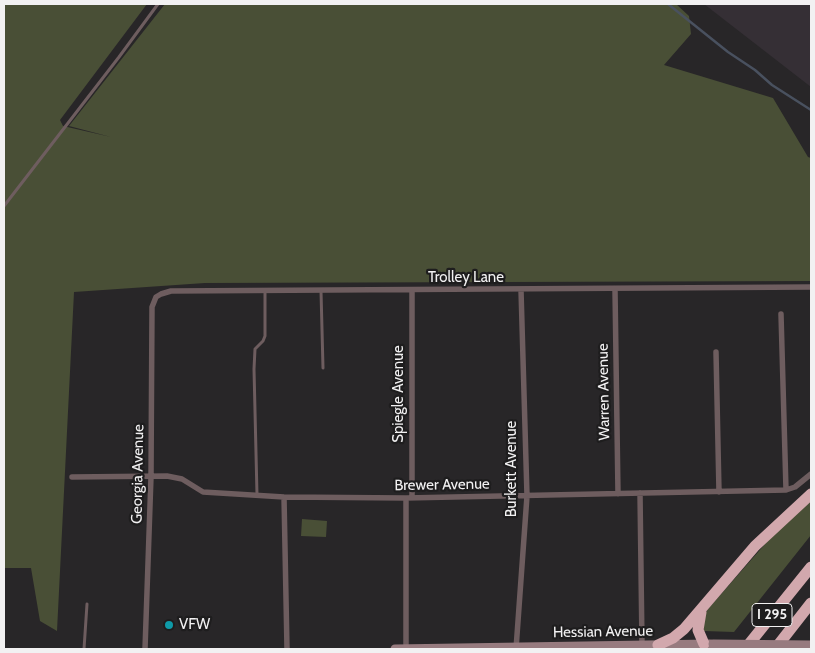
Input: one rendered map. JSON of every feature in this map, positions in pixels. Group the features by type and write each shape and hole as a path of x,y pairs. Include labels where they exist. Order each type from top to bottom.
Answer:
{"highway":[{"path":"658,645 677,636 755,546 811,494"},
{"name":"I 295","path":"745,649 811,567"},
{"name":"I 295","path":"775,649 811,603"},
{"path":"701,610 698,630 708,644"}],"main road":[{"name":"Hessian Avenue","path":"395,649 642,645 678,647 708,644 811,645"}],"street":[{"name":"Trolley Lane","path":"155,300 161,294 171,292 811,287"},
{"name":"Spiegle Avenue","path":"406,648 412,290"},
{"name":"Burkett Avenue","path":"516,648 527,496 521,290"},
{"name":"Warren Avenue","path":"615,290 618,494"},
{"name":"Georgia Avenue","path":"145,649 151,477 152,307 155,300"},
{"path":"782,314 786,490"},
{"path":"716,352 718,492"},
{"name":"Brewer Avenue","path":"72,477 168,476 182,479 203,492 284,497 409,498 786,490 795,487 811,474"},
{"path":"640,493 642,645"},
{"path":"284,497 287,649"}],"lane":[{"path":"4,206 158,4"},
{"path":"321,291 323,368"},
{"path":"256,495 254,369 255,350 265,336 265,292"},
{"path":"84,649 87,604"}],"shaded area":[{"path":"704,4 811,4 811,87"}],"green space":[{"path":"4,4 147,4 60,120 63,126 111,137 69,126 165,4 676,4 689,16 691,34 664,65 773,98 808,157 811,158 811,281 205,283 74,292 57,631 40,621 31,568 4,568"},
{"path":"811,501 811,535 734,632 704,631 702,619 708,609 773,535"},
{"path":"302,519 327,521 326,537 301,536"}],"waterway":[{"path":"668,4 772,85 811,110"}],"place":[{"name":"VFW","path":"169,625"}]}
